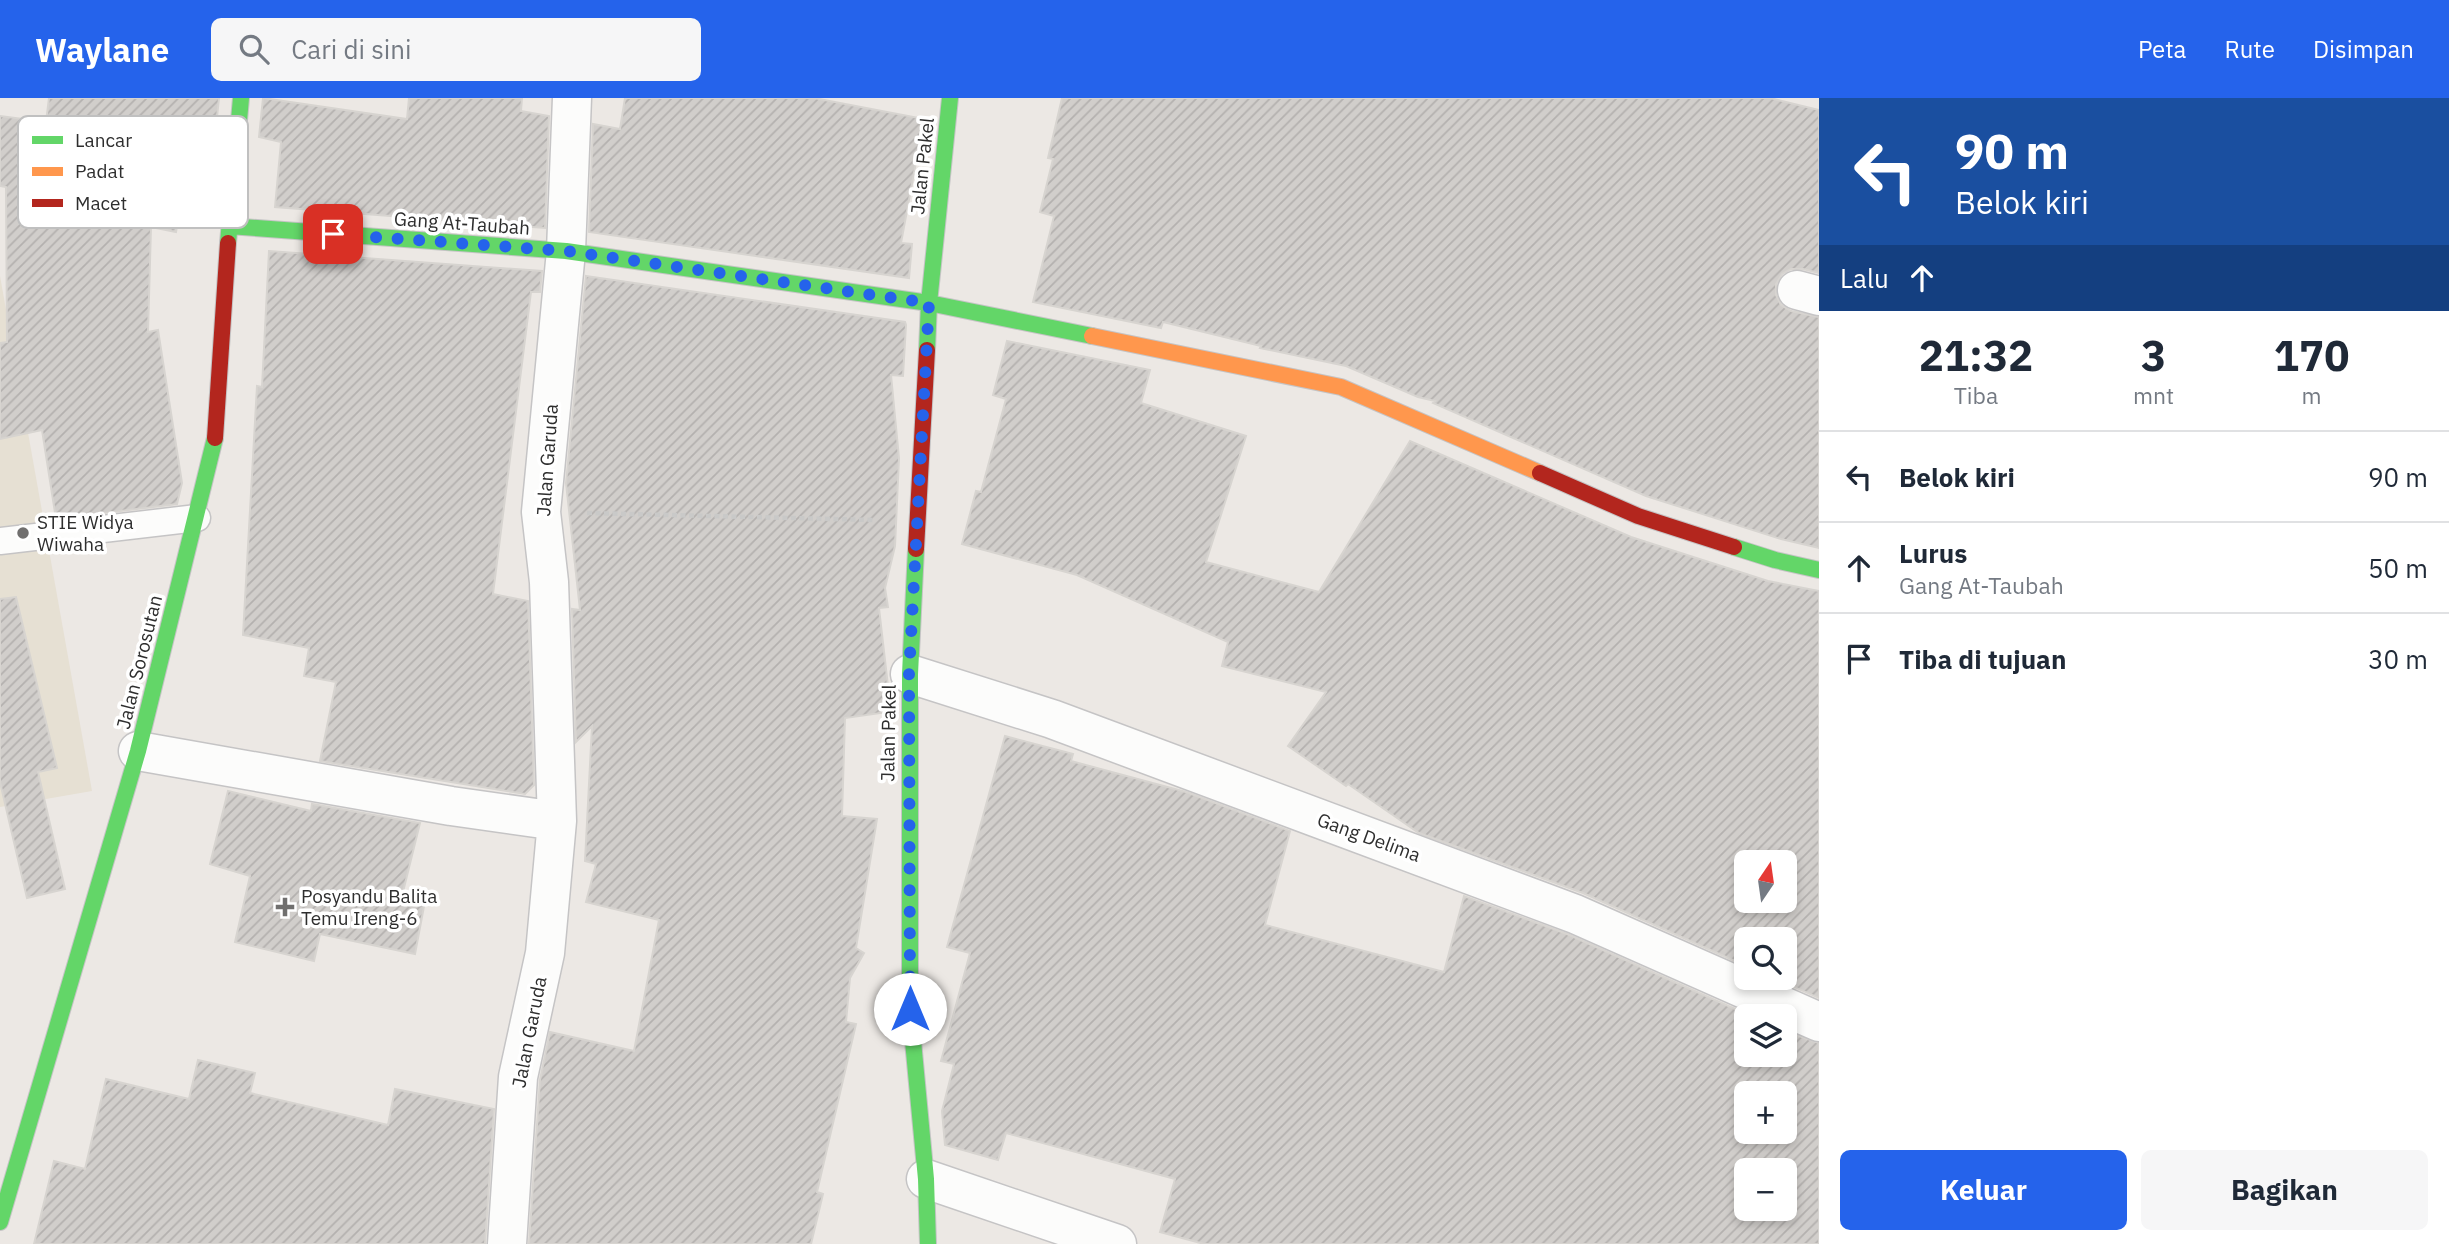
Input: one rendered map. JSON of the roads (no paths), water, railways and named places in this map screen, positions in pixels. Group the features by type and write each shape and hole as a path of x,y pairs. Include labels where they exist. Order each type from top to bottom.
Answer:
{"street":[{"name":"Jalan Sorosutan","path":"239,116 241,98"},
{"name":"Jalan Garuda","path":"507,1244 518,1077 545,953 557,821 549,582 541,512 566,251 572,98"},
{"name":"Jalan Pakel","path":"928,1244 926,1179 910,1009 909,674 929,303 950,98"},
{"name":"Gang At-Taubah","path":"248,227 566,251 929,303 1341,387 1638,516 1775,560 1819,570"},
{"name":"Jalan Sorosutan","path":"0,1222 138,751 215,443 229,228"},
{"name":"Gang Delima","path":"909,674 1065,724 1575,914 1819,1022"},
{"path":"138,751 451,806 557,821"},
{"path":"926,1179 1117,1244"}],"lane":[{"path":"0,541 197,518"}],"place":[{"name":"STIE Widya Wiwaha","path":"23,533"},
{"name":"Posyandu Balita Temu Ireng-6","path":"285,907"}]}
